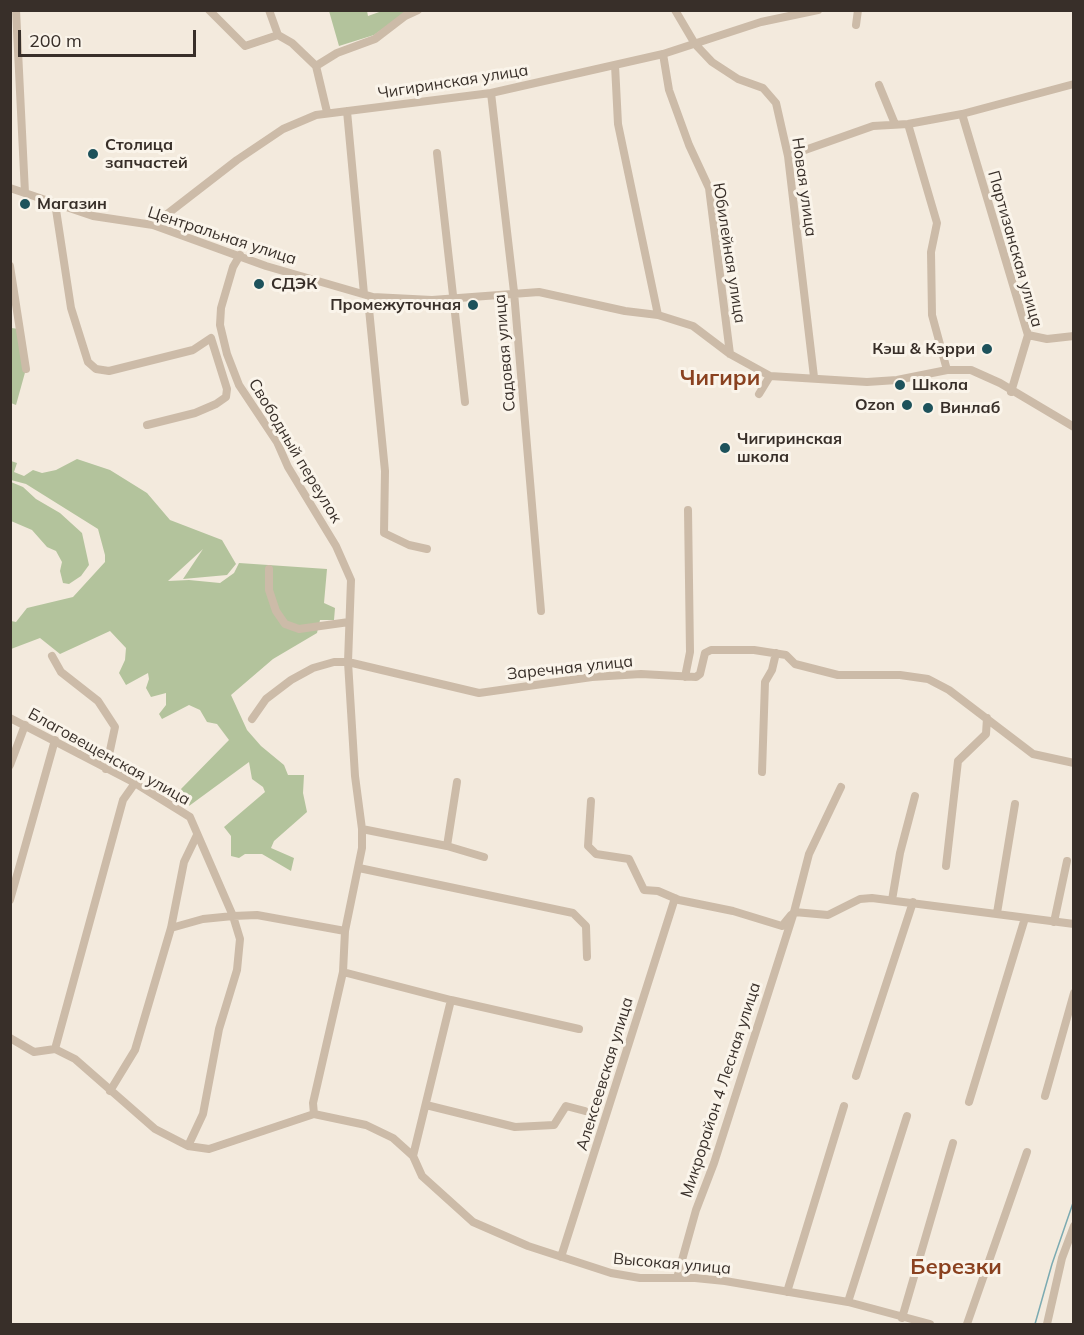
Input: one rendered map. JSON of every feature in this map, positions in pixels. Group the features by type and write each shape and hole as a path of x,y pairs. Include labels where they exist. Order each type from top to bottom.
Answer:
{"street":[{"path":"16,10 14,63 25,193"},
{"path":"209,10 245,46 278,35"},
{"path":"269,10 278,35 292,43 316,66 327,112"},
{"path":"316,66 337,53 375,39 405,16 418,10"},
{"name":"Новая улица","path":"675,10 695,44 706,57 725,73 758,85 775,100 788,156 814,377"},
{"name":"Чигиринская улица","path":"153,225 237,160 283,129 327,112 491,93 663,54 761,22 818,10"},
{"path":"856,25 858,10"},
{"name":"Юбилейная улица","path":"663,54 669,90 689,145 709,188 729,354"},
{"path":"615,65 618,124 658,315"},
{"path":"788,156 873,126 908,124 962,114 1074,84"},
{"path":"879,85 895,124"},
{"name":"Садовая улица","path":"491,93 514,292 542,611"},
{"path":"347,111 364,294"},
{"name":"Партизанская улица","path":"962,114 1028,335 1011,392"},
{"path":"908,124 937,223 931,252 932,315 947,370"},
{"path":"437,153 465,402"},
{"name":"Центральная улица","path":"10,188 93,216 153,225 266,266 373,297 432,300 514,292 538,292 625,311 658,315 693,326 729,354 770,376 867,382 897,380 947,370 970,370 1000,383 1011,392 1074,427"},
{"path":"55,203 71,308 88,362 96,369 109,371 193,350 211,338 227,389 226,397 195,413 147,425"},
{"name":"Свободный переулок","path":"240,255 233,267 221,308 220,325 227,354 239,385 277,442 288,467 305,492 348,570 351,580 348,662"},
{"path":"10,266 26,369"},
{"path":"373,297 369,309 385,471 384,533 410,545 427,549"},
{"path":"1028,335 1047,339 1074,336"},
{"path":"759,394 770,376"},
{"path":"688,510 690,652 685,677 696,677 700,674 703,657 711,650 776,653 786,655 795,664 838,675 900,675 928,679 949,690 1034,754 1074,763"},
{"path":"269,569 269,590 276,611 285,624 299,629 349,622"},
{"path":"762,772 765,682 772,670 776,653"},
{"path":"52,656 61,672 98,701 115,727 106,769"},
{"name":"Заречная улица","path":"252,719 266,699 291,680 313,668 334,662 348,662 479,693 591,676 641,674 685,677"},
{"path":"10,1038 34,1052 55,1049 75,1059 155,1130 188,1146 209,1149 314,1114 314,1103 343,972 345,931 359,868 362,830 355,776 348,662"},
{"name":"Благовещенская улица","path":"10,718 135,783 190,817 233,916 240,939 237,970 219,1029 203,1114 188,1146"},
{"path":"946,866 958,761 986,734 987,718"},
{"path":"10,765 25,725"},
{"path":"10,900 55,740"},
{"path":"447,846 458,782"},
{"path":"55,1049 123,800 135,783"},
{"name":"Микрорайон 4 Лесная улица","path":"677,1278 696,1210 714,1163 794,912 809,854 841,787"},
{"path":"892,900 900,853 915,796"},
{"path":"591,801 588,846 596,854 629,859 644,890 658,891 675,898 733,911 782,926 794,912 828,915 860,898 913,902 1074,924"},
{"path":"997,913 1015,804"},
{"path":"362,830 447,846 483,857"},
{"path":"110,1091 135,1050 171,928 184,862 197,835"},
{"path":"1054,922 1067,861"},
{"path":"359,868 573,913 586,926 587,957"},
{"name":"Алексеевская улица","path":"561,1257 675,898"},
{"path":"856,1076 913,902"},
{"path":"171,928 203,919 257,915 345,931"},
{"path":"969,1102 1025,918"},
{"path":"343,972 451,1000 579,1029"},
{"path":"1045,1095 1074,993"},
{"path":"413,1156 451,1000"},
{"path":"426,1105 515,1127 554,1125 566,1106 585,1111"},
{"path":"787,1292 844,1106"},
{"name":"Высокая улица","path":"314,1114 366,1125 393,1138 413,1156 422,1176 473,1222 561,1257 611,1274 640,1278 705,1279 848,1302 930,1324"},
{"path":"848,1302 907,1116"},
{"path":"902,1318 953,1143"},
{"path":"967,1324 1027,1152"},
{"path":"1047,1324 1062,1258 1074,1226"}],"green space":[{"path":"329,11 367,11 368,16 382,11 408,11 374,35 339,46"},
{"path":"11,328 20,329 26,369 16,405 11,403"},
{"path":"77,459 110,470 147,493 170,520 222,540 236,564 227,575 183,579 203,549 168,581 189,580 220,583 234,573 239,563 327,569 324,603 335,608 334,620 320,620 317,633 273,659 231,695 247,730 261,746 284,765 288,775 304,775 303,793 307,812 274,841 271,848 294,858 291,871 262,854 245,854 239,858 231,856 231,836 224,827 265,792 263,787 252,779 249,762 189,806 191,795 185,795 181,789 229,740 217,724 207,722 200,710 189,705 162,719 159,714 166,705 166,693 151,697 146,688 148,673 126,685 119,673 125,660 126,648 110,631 60,654 40,638 11,649 11,621 16,622 27,608 73,597 105,562 105,555 98,529 26,484 11,480 11,461 17,463 14,472 24,476 33,470 42,473 56,470"},
{"path":"11,482 23,487 36,499 60,513 82,533 89,565 81,576 69,584 63,583 60,571 62,562 56,551 47,547 32,530 11,521"}],"waterway":[{"path":"1035,1324 1074,1200"}],"place":[{"name":"Столица запчастей","path":"93,154"},
{"name":"Магазин","path":"25,204"},
{"name":"СДЭК","path":"259,284"},
{"name":"Промежуточная","path":"473,305"},
{"name":"Кэш & Кэрри","path":"987,349"},
{"name":"Школа","path":"900,385"},
{"name":"Ozon","path":"907,405"},
{"name":"Винлаб","path":"928,408"},
{"name":"Чигиринская школа","path":"725,448"}],"district":[{"name":"Чигири","path":"720,378"},
{"name":"Березки","path":"956,1267"}]}
